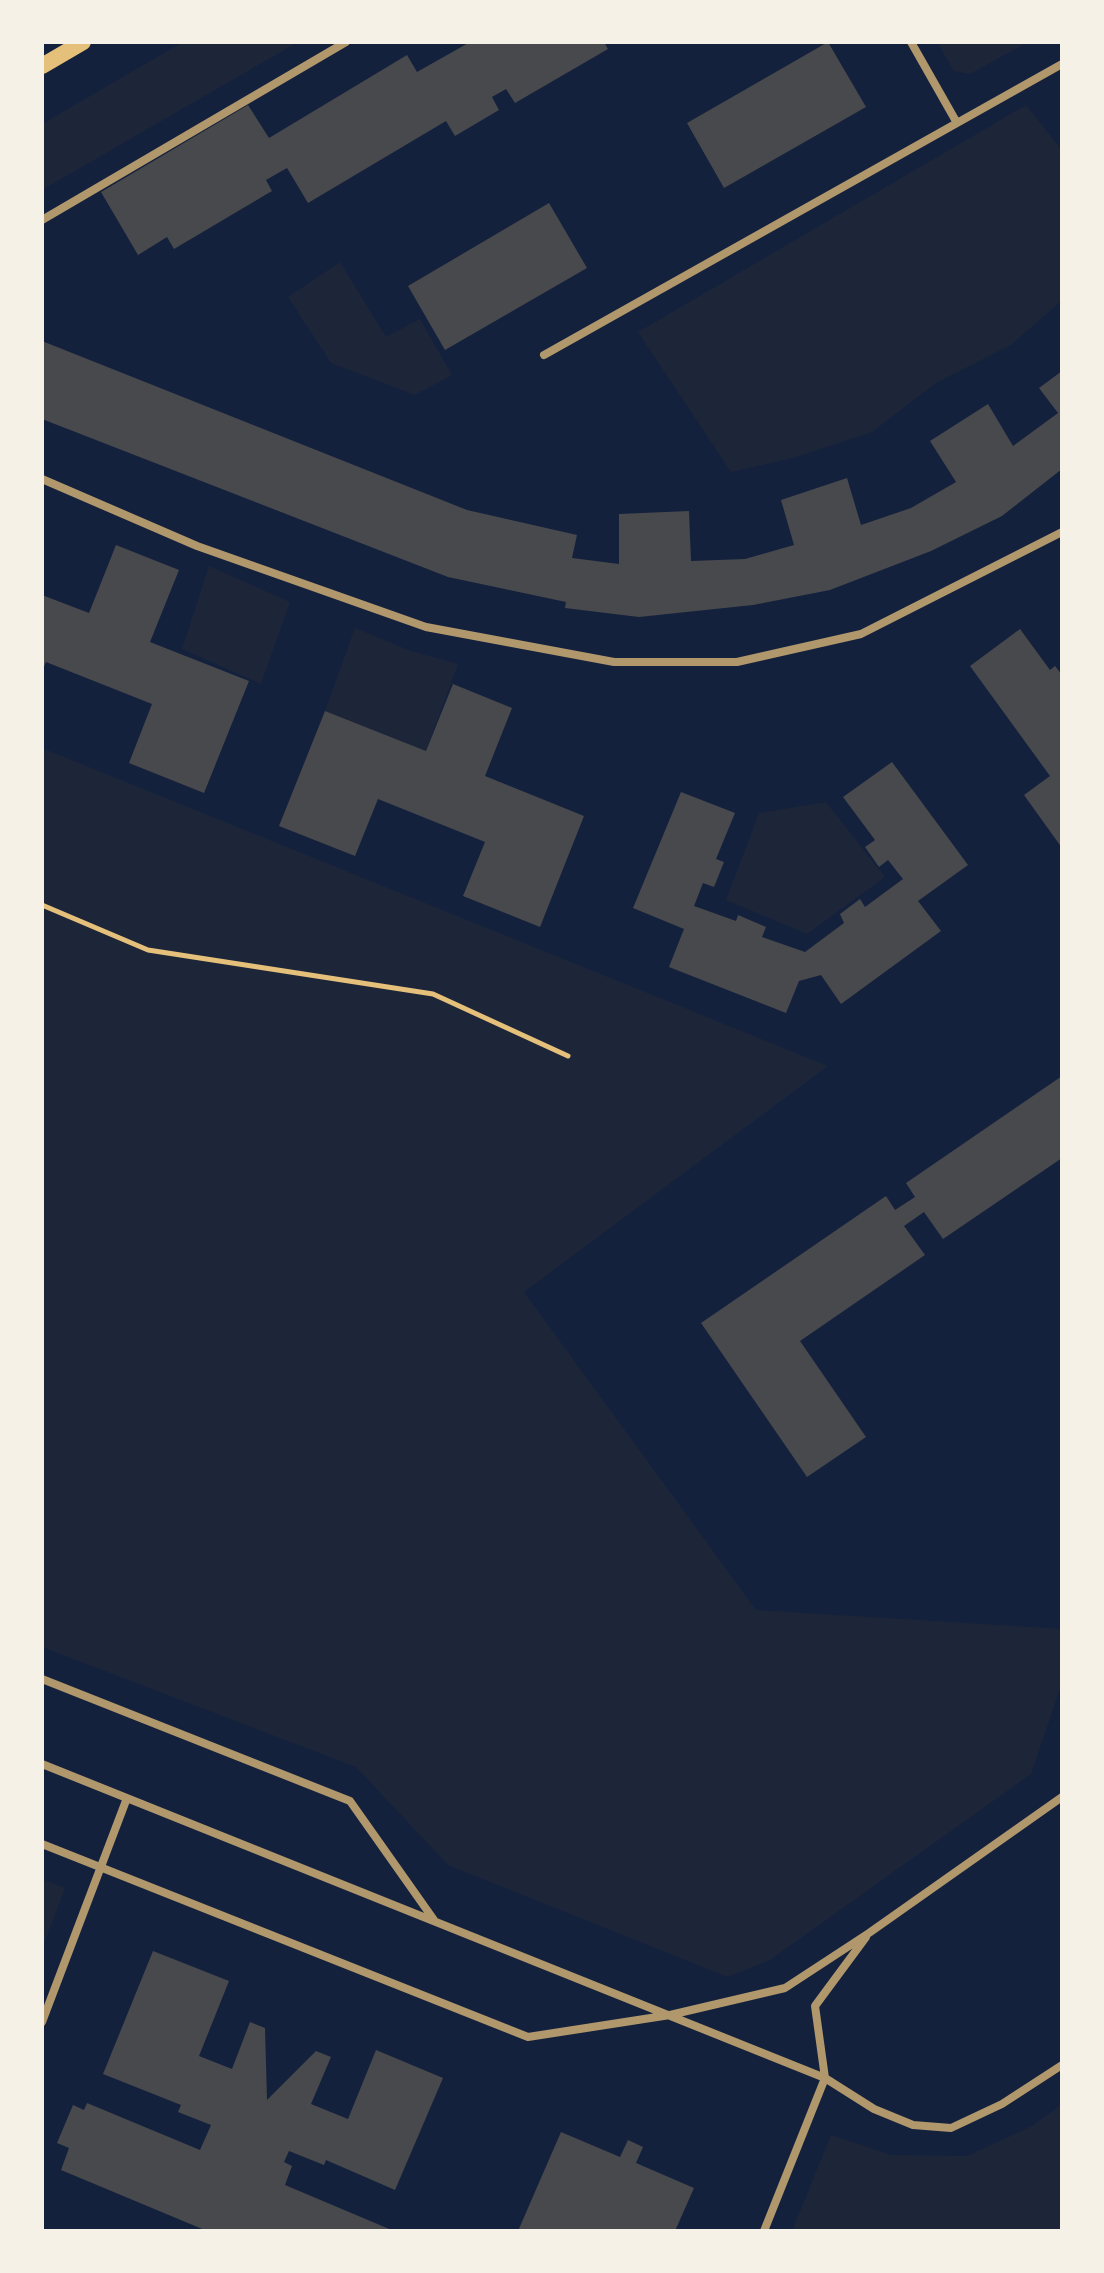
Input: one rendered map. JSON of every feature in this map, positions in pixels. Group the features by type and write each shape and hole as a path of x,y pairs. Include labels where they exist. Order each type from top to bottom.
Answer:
{"main road":[{"path":"42,66 83,42"}],"street":[{"path":"42,220 346,42"},
{"path":"911,42 957,123"},
{"path":"544,355 1062,64"},
{"path":"42,479 197,546 426,627 614,662 737,662 861,634 1062,532"},
{"path":"42,1679 350,1801 434,1921"},
{"path":"42,1764 825,2078 874,2109 913,2125 951,2128 1002,2104 1062,2065"},
{"path":"42,1844 528,2037 670,2015 785,1988 869,1933 1062,1797"},
{"path":"42,2022 127,1798"},
{"path":"764,2231 825,2078 815,2006 869,1933"}],"path":[{"path":"42,905 148,950 433,994 568,1056"}],"shaded area":[{"path":"183,42 298,42 42,190 42,124"},
{"path":"937,42 1028,42 970,74 954,71"},
{"path":"1026,105 1062,150 1062,300 1011,345 936,383 872,432 793,458 731,472 638,332"},
{"path":"340,262 386,337 420,319 452,375 415,395 331,363 288,297"},
{"path":"209,566 290,602 261,684 182,649"},
{"path":"355,628 411,651 458,664 426,751 325,711"},
{"path":"42,748 828,1066 524,1292 756,1610 1062,1629 1062,1683 1031,1774 770,1960 728,1977 448,1865 356,1767 42,1647"},
{"path":"826,802 885,877 807,934 726,900 759,813"},
{"path":"42,1879 65,1888 45,1941 42,1940"},
{"path":"1062,2104 1062,2231 792,2231 831,2135 891,2155 967,2156 1032,2126"}],"building":[{"path":"470,42 604,42 608,49 515,103 506,89 492,97 499,110 455,136 446,121 308,203 287,168 266,180 272,191 174,249 167,237 138,255 101,192 248,105 269,138 407,55 417,72"},
{"path":"828,42 866,107 724,188 687,123"},
{"path":"549,203 587,268 445,350 408,286"},
{"path":"42,341 467,510 577,535 572,558 619,564 619,514 689,511 691,561 745,559 794,545 781,500 847,478 861,525 911,508 956,482 930,441 988,404 1013,446 1058,413 1039,388 1062,371 1062,469 1002,516 931,551 830,590 753,605 639,617 565,608 566,602 448,577 42,419"},
{"path":"116,545 179,570 150,642 249,681 204,793 129,763 152,704 46,662 42,671 42,595 89,613"},
{"path":"1020,629 1050,670 1055,666 1062,675 1062,848 1024,795 1050,776 970,666"},
{"path":"453,684 512,708 485,776 584,816 540,927 463,896 485,842 378,799 355,856 279,826 325,711 426,751"},
{"path":"892,762 968,865 918,901 941,931 841,1004 821,975 799,981 786,1013 669,967 684,929 633,908 681,792 735,813 716,859 724,862 714,887 703,883 694,906 736,921 738,915 766,927 762,937 805,952 844,923 840,914 860,899 865,907 903,879 888,860 879,867 865,847 875,840 843,797"},
{"path":"1062,1076 1062,1158 943,1239 924,1212 904,1226 925,1255 800,1341 866,1437 807,1477 701,1323 886,1196 895,1210 915,1197 906,1183"},
{"path":"153,1951 229,1981 199,2056 232,2069 250,2022 265,2028 267,2100 316,2051 331,2057 311,2104 348,2119 376,2050 443,2078 395,2190 326,2160 324,2165 289,2151 284,2162 292,2166 285,2185 394,2231 207,2231 61,2170 69,2148 57,2143 73,2105 84,2110 87,2103 200,2150 211,2125 178,2112 181,2105 103,2074"},
{"path":"561,2132 620,2157 628,2140 643,2147 636,2163 694,2188 675,2231 518,2231"}]}
